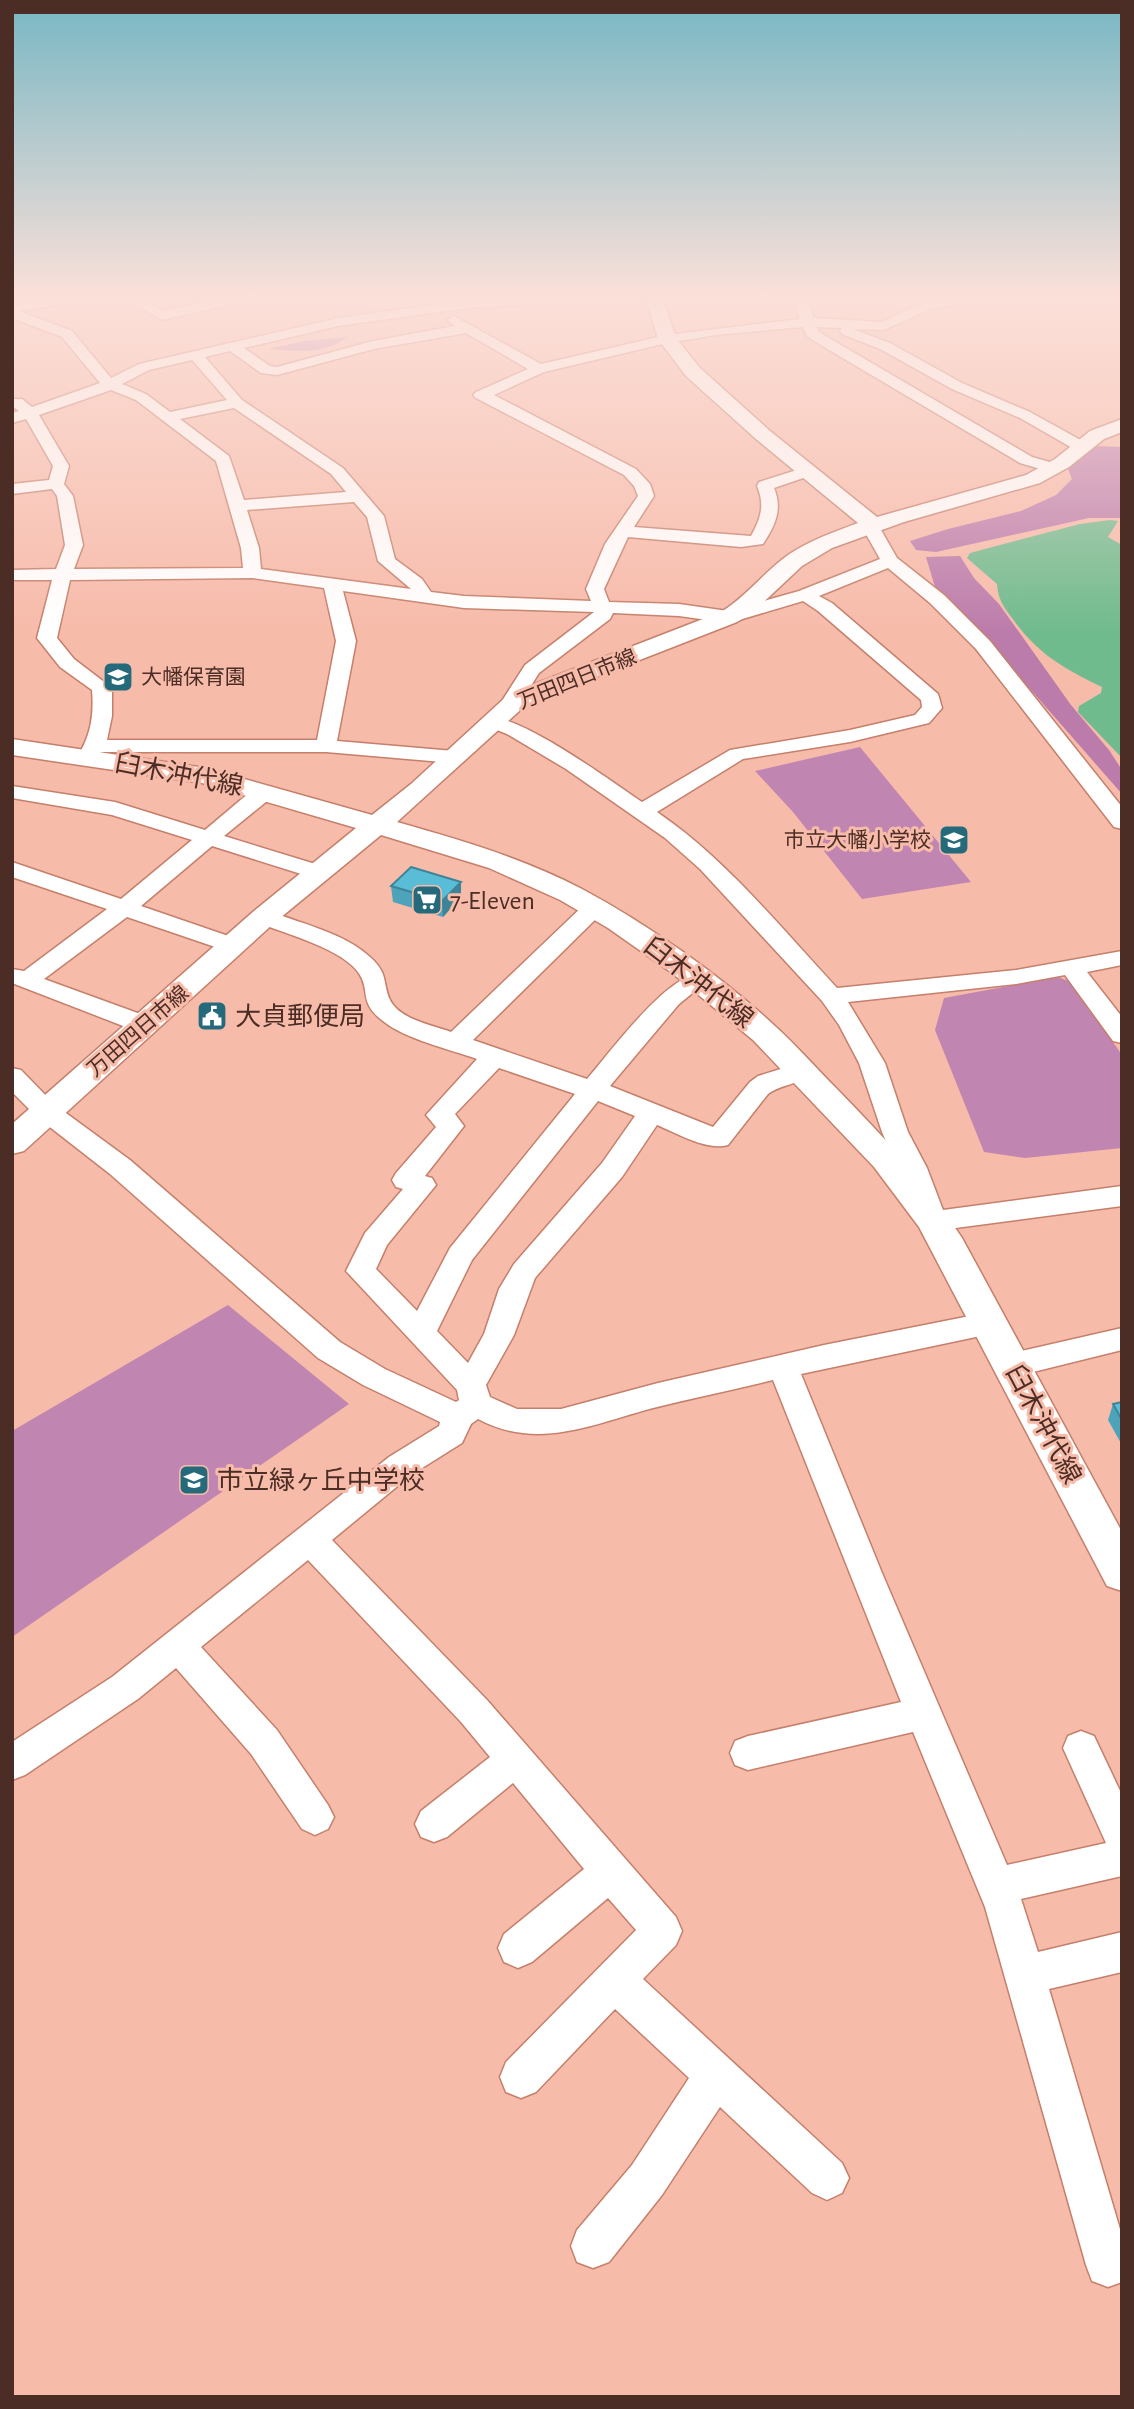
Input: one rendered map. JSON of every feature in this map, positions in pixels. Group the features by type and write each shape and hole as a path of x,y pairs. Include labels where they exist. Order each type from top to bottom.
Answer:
{"main road":[{"path":"731,406 866,517 871,527"},
{"name":"万田四日市線","path":"12,1143 232,945 317,872 379,825 502,713 555,683 670,642 729,617 744,608 783,571 811,550 836,537 1018,484 1054,468 1080,446 1119,428"},
{"name":"臼木沖代線","path":"12,747 92,751 205,776 499,862 594,908 698,979 764,1033 800,1070 886,1159 933,1221 1119,1563"}],"street":[{"path":"23,406 44,431 61,466 56,484"},
{"path":"12,418 45,406"},
{"path":"153,406 223,458 250,548 253,573"},
{"path":"167,417 220,406"},
{"path":"242,406 337,471 375,516 387,561 416,583 424,596"},
{"path":"503,406 630,472 642,484 646,496 614,544 595,589 603,615 532,669 502,713 523,735 643,811 708,864 831,996 851,1024 872,1063 895,1132 913,1168 933,1221 1122,1196"},
{"path":"935,406 1026,460 1054,468"},
{"path":"1006,406 1080,446"},
{"path":"624,531 741,542 757,540 772,508 765,486 809,471"},
{"path":"12,489 56,484"},
{"path":"56,484 65,496 74,545 62,576 47,638 67,663 102,688 104,712 92,751 326,747 454,757"},
{"path":"236,506 360,496"},
{"path":"871,527 890,561 937,599 983,645 1122,822"},
{"path":"12,575 253,573 464,601 679,610 729,617 805,595 890,561"},
{"path":"326,747 346,641 332,584"},
{"path":"643,811 737,754 850,736 922,719 932,708 931,698 919,686 825,607 805,595"},
{"path":"20,977 125,907 264,792"},
{"path":"12,810 20,793 115,809 317,872"},
{"path":"12,869 232,945"},
{"path":"456,1042 594,908"},
{"path":"264,917 354,955 371,971 376,1000 386,1013 400,1021 571,1085 593,1089 718,1139 759,1088 767,1082 800,1070"},
{"path":"831,996 962,983 1073,968 1122,958"},
{"path":"1073,968 1122,1035"},
{"path":"20,977 145,1025"},
{"path":"422,1331 460,1255 593,1089 670,999 698,979"},
{"path":"468,1402 422,1331 361,1271 375,1240 422,1185 406,1180 452,1126 439,1115 495,1056"},
{"path":"12,1076 46,1111 120,1167 329,1350 373,1377 468,1402 502,1419 545,1423 591,1418 638,1400 926,1333 990,1323"},
{"path":"12,1763 125,1688 400,1466 451,1434 499,1335 514,1289 524,1271 612,1170 651,1113"},
{"path":"1013,1366 1122,1339"},
{"path":"783,1367 996,1886 1108,2265"},
{"path":"309,1539 474,1711 662,1931 521,2077"},
{"path":"178,1646 264,1742 315,1817"},
{"path":"748,1753 924,1713"},
{"path":"1081,1748 1122,1836"},
{"path":"433,1824 515,1759"},
{"path":"996,1886 1122,1858"},
{"path":"518,1948 611,1871"},
{"path":"1024,1975 1121,1954"},
{"path":"614,1980 827,2178"},
{"path":"593,2246 646,2180 716,2075"}],"shaded area":[{"path":"1095,446 1122,447 1122,518 1089,518 936,552 916,550 910,541 1021,511 1056,495 1072,479 1068,469"},
{"path":"1118,521 1108,537 1122,545 1122,758 1078,712 1079,706 1101,693 1102,687 1042,651 1022,631 1004,606 997,584 967,558 970,553 1080,524"},
{"path":"960,556 974,578 999,604 1071,705 1109,750 1122,770 1122,794 973,624 935,587 926,557"},
{"path":"860,747 971,882 862,899 793,812 755,771"},
{"path":"1058,977 1071,982 1122,1055 1122,1148 1025,1158 984,1152 935,1030 944,998"},
{"path":"228,1305 349,1404 12,1637 12,1431"}],"building":[{"path":"411,867 461,882 442,901 391,886"},
{"path":"1122,1402 1122,1420 1113,1404"}],"place":[{"name":"大幡保育園","path":"118,677"},
{"name":"市立大幡小学校","path":"954,840"},
{"name":"7-Eleven","path":"427,900"},
{"name":"大貞郵便局","path":"212,1016"},
{"name":"市立緑ヶ丘中学校","path":"194,1480"}]}
